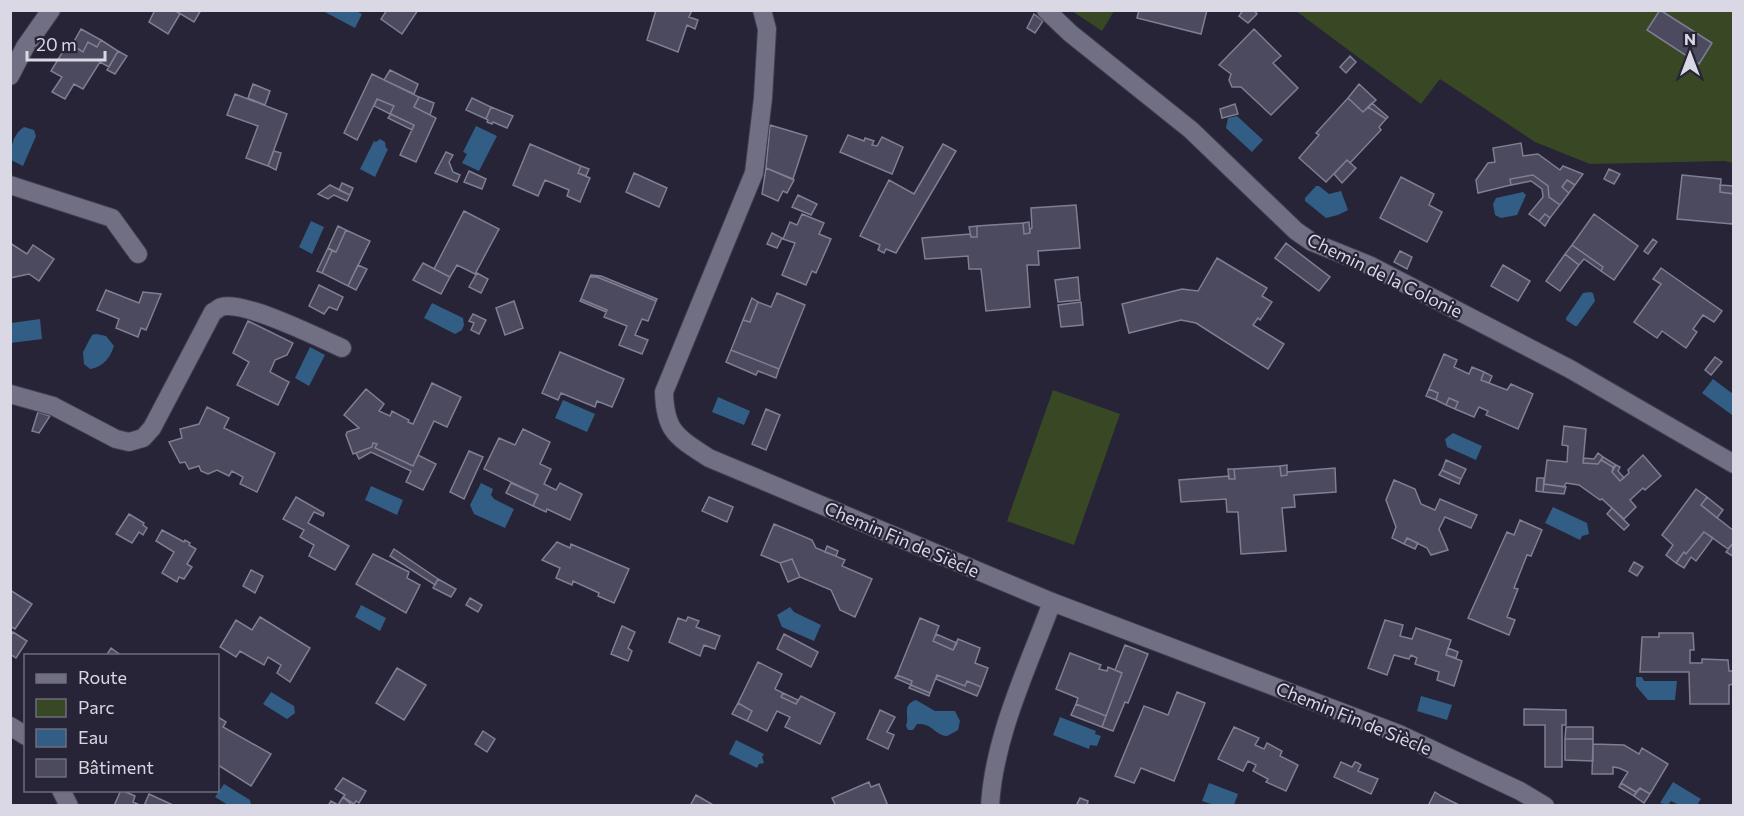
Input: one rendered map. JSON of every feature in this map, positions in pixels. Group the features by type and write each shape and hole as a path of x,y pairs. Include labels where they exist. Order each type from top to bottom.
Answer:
{"street":[{"path":"10,76 25,47 51,10"},
{"name":"Chemin Fin de Siècle","path":"762,10 767,28 763,98 754,173 664,392 664,414 675,433 709,458 1052,602 1399,734 1520,791 1545,806"},
{"name":"Chemin de la Colonie","path":"1046,10 1070,33 1191,130 1296,231 1312,242 1369,265 1569,369 1734,464"},
{"path":"10,185 112,218 138,254"},
{"path":"10,394 53,406 116,439 129,442 143,438 152,428 213,312 221,307 250,310 276,318 342,348"},
{"path":"990,806 993,772 1005,728 1052,602"},
{"path":"10,726 24,735"},
{"path":"62,792 69,806"}],"green space":[{"path":"1114,10 1102,31 1072,11"},
{"path":"1296,11 1733,11 1733,163 1725,161 1590,164 1535,142 1440,79 1421,104"},
{"path":"1053,390 1120,414 1074,545 1007,521"}],"water":[{"path":"323,11 356,11 362,14 355,28"},
{"path":"1237,116 1263,140 1252,152 1226,128 1228,118"},
{"path":"476,126 497,136 479,171 462,163 467,154 463,152"},
{"path":"24,127 34,130 36,136 23,166 11,160 11,155 15,137"},
{"path":"380,139 385,142 388,149 375,177 360,169 374,141"},
{"path":"1316,186 1329,194 1341,191 1348,210 1326,218 1305,201"},
{"path":"1523,192 1526,195 1517,215 1501,218 1495,215 1493,204 1496,198"},
{"path":"311,221 324,227 312,254 299,247"},
{"path":"1583,293 1593,293 1595,301 1575,326 1566,318"},
{"path":"432,303 463,318 462,330 455,334 424,318"},
{"path":"40,319 42,339 11,343 11,323"},
{"path":"92,335 106,336 114,346 105,361 90,369 84,364 83,352"},
{"path":"310,347 325,355 309,386 295,378"},
{"path":"1713,379 1733,394 1732,415 1702,393"},
{"path":"718,397 750,411 744,425 712,412"},
{"path":"563,400 595,414 587,432 555,418"},
{"path":"1453,433 1482,446 1476,460 1447,447 1445,439"},
{"path":"481,483 493,489 491,495 494,499 514,509 505,528 474,514 470,505"},
{"path":"371,486 403,500 397,515 365,500"},
{"path":"1553,507 1587,523 1589,534 1582,536 1580,540 1545,523"},
{"path":"361,605 386,618 380,631 355,617"},
{"path":"790,607 794,612 821,625 814,641 782,627 777,615"},
{"path":"1636,677 1642,677 1644,681 1677,681 1675,700 1648,700 1636,686"},
{"path":"271,692 294,706 295,713 287,719 263,704"},
{"path":"1421,696 1452,705 1447,720 1417,711"},
{"path":"916,700 935,711 955,711 960,721 958,730 947,736 939,734 927,725 917,724 913,730 908,730 906,726 907,708 911,702"},
{"path":"1060,717 1096,731 1095,734 1101,736 1097,746 1090,745 1089,749 1053,735"},
{"path":"736,740 764,754 762,757 764,763 759,764 757,768 729,754"},
{"path":"1673,782 1701,799 1697,805 1679,805 1671,801 1668,805 1660,803"},
{"path":"1209,783 1238,794 1234,805 1214,805 1202,801"},
{"path":"224,784 250,800 251,805 228,805 215,797"}],"building":[{"path":"155,10 174,10 180,14 168,34 149,22"},
{"path":"174,10 201,10 194,22"},
{"path":"387,10 418,10 402,34 381,19"},
{"path":"656,10 692,10 689,17 698,20 695,29 687,25 678,52 647,40"},
{"path":"1139,10 1207,10 1201,34 1137,18"},
{"path":"1243,10 1254,10 1257,14 1248,23 1239,16"},
{"path":"1660,10 1712,43 1699,64 1647,30"},
{"path":"1034,14 1043,21 1035,33 1027,28"},
{"path":"81,29 101,40 97,47 88,42 83,52 72,45"},
{"path":"1254,29 1281,56 1273,63 1298,88 1271,115 1241,87 1232,87 1229,80 1231,74 1219,65"},
{"path":"101,40 118,51 109,67 100,62 83,89 74,84 65,99 52,92 62,77 51,71 68,43 83,52 88,42 97,47"},
{"path":"118,51 127,56 115,74 107,70"},
{"path":"1350,56 1356,62 1346,73 1340,67"},
{"path":"390,70 418,84 414,94 384,80"},
{"path":"372,74 419,97 414,107 436,118 416,162 400,155 414,125 390,114 394,106 377,99 357,140 344,133"},
{"path":"253,84 270,91 265,105 248,98"},
{"path":"1359,84 1376,100 1363,112 1348,98"},
{"path":"235,94 287,114 268,166 246,158 258,126 227,115"},
{"path":"419,97 434,103 430,115 414,107"},
{"path":"472,98 491,107 486,119 466,110"},
{"path":"1348,98 1363,112 1368,107 1386,119 1379,127 1381,130 1350,163 1347,160 1326,182 1299,158 1319,135 1316,133"},
{"path":"377,99 394,106 390,114 374,106"},
{"path":"1372,103 1388,117 1386,119 1368,107"},
{"path":"1235,104 1238,114 1222,118 1220,109"},
{"path":"491,107 513,116 507,128 487,122"},
{"path":"391,114 414,125 412,130 388,118"},
{"path":"770,125 807,136 793,179 766,168"},
{"path":"848,135 864,141 865,138 874,141 872,145 877,146 882,137 903,147 892,174 840,152"},
{"path":"1521,143 1523,156 1538,154 1560,170 1563,166 1583,174 1575,185 1567,180 1562,187 1569,193 1560,205 1549,197 1548,186 1533,175 1510,179 1511,185 1478,193 1476,180 1488,163 1495,162 1493,148"},
{"path":"530,144 581,166 578,173 590,178 580,202 567,196 569,190 545,180 538,196 513,185"},
{"path":"943,144 956,151 896,253 886,249 884,253 878,250 880,245 860,236 889,180 914,194"},
{"path":"274,151 281,153 276,170 268,166"},
{"path":"446,152 453,155 449,162 453,172 460,175 457,182 435,173"},
{"path":"1347,160 1356,168 1342,183 1334,174"},
{"path":"581,166 589,169 586,176 578,173"},
{"path":"766,168 794,180 787,193 783,191 778,201 762,194"},
{"path":"1609,169 1620,174 1614,184 1604,179"},
{"path":"469,171 486,179 482,189 464,182"},
{"path":"634,173 667,188 659,207 626,192"},
{"path":"1533,175 1548,186 1549,197 1560,205 1550,218 1545,214 1539,221 1529,214 1543,197 1542,189 1531,181 1511,185 1510,179"},
{"path":"1682,175 1721,179 1720,192 1734,194 1732,224 1677,219"},
{"path":"1401,177 1434,194 1429,205 1442,212 1427,242 1380,218"},
{"path":"1567,180 1575,185 1569,193 1562,187"},
{"path":"342,183 353,188 350,195 339,190"},
{"path":"330,185 350,195 347,201 334,195 328,199 318,194"},
{"path":"1720,185 1734,186 1734,194 1720,192"},
{"path":"798,195 817,204 811,215 792,207"},
{"path":"1076,205 1080,248 1038,251 1039,265 1027,265 1030,307 986,311 981,269 969,269 968,256 925,259 922,238 970,234 971,237 977,237 977,226 1023,223 1024,234 1030,233 1031,208"},
{"path":"464,211 499,229 475,274 457,265 450,277 434,269"},
{"path":"802,214 824,223 819,234 831,239 816,273 812,271 806,285 782,275 795,243 783,239 790,222 797,225"},
{"path":"1545,214 1550,218 1545,226 1539,221"},
{"path":"1594,214 1638,246 1614,280 1601,271 1603,267 1572,245"},
{"path":"1029,222 1030,233 1024,234 1023,223"},
{"path":"338,226 346,230 336,252 328,248"},
{"path":"977,226 977,237 971,237 969,227"},
{"path":"346,230 370,241 348,286 322,273 332,251 336,252"},
{"path":"772,233 782,238 777,248 767,244"},
{"path":"1653,239 1657,242 1648,254 1644,251"},
{"path":"10,243 27,254 33,245 54,259 39,281 29,274 10,278"},
{"path":"1286,243 1330,277 1319,291 1275,258"},
{"path":"1572,245 1603,267 1601,271 1584,259 1579,265 1565,254"},
{"path":"328,248 332,251 322,273 317,271"},
{"path":"1400,251 1412,257 1407,269 1394,262"},
{"path":"1565,254 1579,265 1560,291 1546,281"},
{"path":"1217,258 1267,288 1262,296 1272,302 1260,320 1258,318 1253,325 1284,344 1268,369 1196,323 1181,320 1129,333 1122,304 1182,289 1198,291"},
{"path":"423,263 450,277 441,294 413,280"},
{"path":"358,265 367,269 356,290 348,286"},
{"path":"1503,265 1530,281 1518,301 1491,286"},
{"path":"1661,268 1722,311 1714,322 1703,315 1693,329 1697,332 1686,348 1662,331 1657,338 1634,322 1661,284 1653,279"},
{"path":"477,273 488,279 481,293 469,287"},
{"path":"591,275 601,276 657,299 656,301 597,277 590,277"},
{"path":"590,277 597,277 656,301 648,321 642,319 635,335 648,340 642,354 619,345 627,326 604,317 607,310 581,299"},
{"path":"1078,277 1080,300 1058,302 1055,280"},
{"path":"319,285 343,297 337,310 329,307 324,314 309,306"},
{"path":"106,290 139,303 143,292 161,294 146,330 141,328 138,337 116,328 119,319 97,310"},
{"path":"777,293 805,305 779,369 731,350 743,320 750,322 758,302 771,307"},
{"path":"752,298 758,302 750,322 743,320"},
{"path":"581,299 607,310 606,312 580,301"},
{"path":"514,301 523,328 505,335 496,308"},
{"path":"1081,302 1083,325 1061,327 1058,305"},
{"path":"473,314 486,320 479,334 471,330 474,323 469,321"},
{"path":"248,321 293,343 287,355 275,360 270,372 289,382 278,405 237,385 249,362 233,353"},
{"path":"731,350 779,369 776,378 758,371 756,375 726,362"},
{"path":"560,352 624,379 612,407 597,401 595,407 561,393 558,400 542,393"},
{"path":"1444,354 1457,360 1454,367 1469,374 1472,367 1484,372 1481,380 1507,390 1511,384 1533,394 1518,429 1486,415 1488,411 1479,407 1474,417 1455,409 1458,402 1449,398 1446,405 1436,400 1438,393 1429,389"},
{"path":"1715,357 1722,362 1711,375 1705,370"},
{"path":"1484,372 1492,376 1489,383 1481,380"},
{"path":"432,383 461,397 447,427 434,421 413,466 375,448 377,444 373,443 372,447 353,454 346,435 347,432 359,428 344,415 366,389 384,404 379,411 390,416 392,411 413,424"},
{"path":"1429,389 1438,393 1436,400 1426,396"},
{"path":"1449,398 1458,402 1455,409 1446,405"},
{"path":"207,407 229,418 224,428 275,453 257,492 240,484 243,477 232,471 229,476 217,470 208,474 201,471 199,466 189,469 185,462 180,463 169,442 182,438 180,429 199,424"},
{"path":"766,409 780,415 766,450 752,444"},
{"path":"38,412 50,416 39,433 32,431"},
{"path":"1564,426 1586,429 1583,463 1598,464 1601,460 1613,467 1612,472 1620,481 1643,455 1661,476 1630,500 1636,507 1624,519 1602,499 1600,500 1579,485 1566,483 1564,487 1544,484 1547,460 1567,462 1568,446 1562,445"},
{"path":"523,429 550,442 540,464 551,469 544,484 556,490 560,483 582,494 570,520 547,509 546,512 533,506 538,495 484,469 499,438 515,445"},
{"path":"373,443 377,444 375,448 413,466 418,455 436,464 423,490 406,482 411,471 371,452 359,459 356,453 372,447"},
{"path":"469,451 483,457 464,499 450,492"},
{"path":"1598,453 1603,457 1598,464 1583,463 1584,458 1594,459"},
{"path":"1603,457 1616,465 1613,467 1601,460"},
{"path":"1446,460 1466,469 1461,479 1442,470"},
{"path":"1287,465 1287,475 1281,476 1280,466"},
{"path":"1616,465 1620,467 1618,471 1624,478 1620,481 1612,472"},
{"path":"1280,466 1281,476 1287,475 1287,472 1335,468 1336,492 1294,495 1295,507 1282,508 1286,551 1241,554 1238,512 1227,512 1226,499 1181,502 1179,480 1229,476 1229,479 1235,479 1234,469"},
{"path":"1228,469 1234,469 1235,479 1229,479"},
{"path":"1442,470 1461,479 1459,484 1439,475"},
{"path":"1537,478 1544,478 1543,492 1536,491"},
{"path":"1394,480 1415,489 1421,504 1435,510 1440,499 1477,515 1471,528 1445,517 1439,529 1448,550 1431,555 1427,548 1407,538 1404,544 1392,538 1396,527 1386,500"},
{"path":"511,483 538,495 533,506 506,493"},
{"path":"1544,484 1566,487 1564,494 1543,492"},
{"path":"1696,489 1707,497 1701,505 1734,531 1734,542 1728,549 1704,532 1676,563 1666,555 1673,545 1662,535"},
{"path":"296,497 324,513 323,516 314,512 308,523 349,546 335,570 309,556 314,545 300,537 304,530 283,519"},
{"path":"709,497 733,507 727,522 702,511"},
{"path":"1707,497 1723,510 1717,518 1701,505"},
{"path":"1612,508 1629,525 1624,530 1607,514"},
{"path":"129,514 144,523 143,525 147,528 143,535 139,532 132,543 116,534"},
{"path":"1520,520 1542,530 1531,556 1527,555 1514,588 1518,589 1507,617 1515,620 1509,635 1468,618 1507,532 1514,535"},
{"path":"774,524 812,540 816,548 845,560 842,566 872,579 855,617 840,610 831,590 800,577 792,559 780,563 761,555"},
{"path":"162,530 184,542 185,540 196,549 187,564 192,567 184,579 179,577 177,582 162,573 174,552 156,541"},
{"path":"1704,532 1713,538 1696,561 1691,557 1684,568 1676,563 1684,552 1686,554"},
{"path":"1407,538 1418,543 1415,549 1404,544"},
{"path":"557,542 570,548 571,544 629,569 614,603 573,581 572,585 556,578 560,568 542,560"},
{"path":"1734,542 1734,557 1726,552"},
{"path":"827,546 838,551 836,556 825,552"},
{"path":"394,549 438,579 435,585 390,556"},
{"path":"373,554 409,572 407,578 420,585 406,613 356,584"},
{"path":"792,559 800,577 788,582 780,563"},
{"path":"1634,562 1643,567 1637,576 1629,571"},
{"path":"251,570 263,576 255,593 243,586"},
{"path":"438,579 456,589 451,597 433,588"},
{"path":"10,590 32,604 15,629 10,626"},
{"path":"470,598 482,605 478,612 466,605"},
{"path":"260,617 310,648 290,682 277,673 281,665 268,657 264,665 240,651 236,657 220,647 236,620 252,630"},
{"path":"688,617 699,621 696,627 720,636 715,649 704,645 700,656 669,642 678,618 686,621"},
{"path":"920,618 939,626 933,641 953,650 958,639 980,648 975,663 988,668 981,687 967,681 965,686 937,675 930,693 911,685 912,681 897,675"},
{"path":"1385,620 1403,625 1400,636 1412,639 1416,628 1451,640 1446,655 1462,661 1454,686 1437,680 1439,672 1415,664 1417,658 1411,655 1409,659 1394,655 1387,675 1368,668"},
{"path":"622,626 635,632 628,648 632,651 628,661 611,654"},
{"path":"13,632 27,641 16,658 10,654 10,637"},
{"path":"1659,633 1693,633 1694,650 1690,650 1690,663 1702,663 1702,659 1728,660 1729,671 1734,671 1734,684 1729,685 1729,704 1690,704 1689,672 1640,672 1642,637 1659,637"},
{"path":"784,634 818,652 811,667 777,649"},
{"path":"936,634 957,643 953,650 933,641"},
{"path":"1125,645 1148,654 1128,703 1125,702 1113,731 1102,727 1122,673 1115,670"},
{"path":"111,648 119,654 107,654"},
{"path":"1448,648 1458,652 1456,658 1446,655"},
{"path":"1070,653 1101,665 1099,669 1107,671 1108,667 1122,673 1106,716 1076,704 1078,698 1056,689"},
{"path":"758,662 782,674 775,689 783,693 781,697 796,704 801,696 835,713 820,744 785,727 790,717 777,711 767,731 747,721 752,711 738,703"},
{"path":"397,668 426,685 404,720 376,703"},
{"path":"897,675 912,681 911,685 895,678"},
{"path":"937,675 965,686 967,681 981,687 977,696 936,679"},
{"path":"911,685 930,693 929,696 909,688"},
{"path":"1177,692 1205,703 1174,781 1141,768 1134,783 1115,776 1144,706 1168,715"},
{"path":"783,693 798,700 796,704 781,697"},
{"path":"738,703 752,711 747,721 732,714"},
{"path":"1076,704 1106,716 1102,727 1071,715"},
{"path":"1524,709 1566,710 1566,725 1562,725 1562,767 1545,767 1545,725 1524,725"},
{"path":"880,710 895,717 887,732 894,735 888,749 867,739"},
{"path":"219,718 226,722 223,727 271,754 251,786 219,766"},
{"path":"1234,727 1259,738 1255,745 1264,749 1267,743 1282,751 1280,756 1298,765 1286,791 1266,782 1268,779 1253,771 1256,765 1248,761 1243,771 1218,759"},
{"path":"1566,727 1593,727 1593,739 1565,739"},
{"path":"483,731 495,739 487,752 475,744"},
{"path":"1565,739 1593,739 1593,761 1565,760"},
{"path":"1593,744 1624,745 1639,754 1642,748 1668,764 1650,794 1640,788 1636,792 1621,783 1628,772 1619,768 1613,767 1613,774 1592,774"},
{"path":"1341,762 1352,767 1355,762 1358,763 1361,765 1358,771 1378,779 1371,794 1334,777"},
{"path":"343,778 366,791 359,803 356,801 354,804 335,789"},
{"path":"869,782 871,787 879,784 888,806 836,806 832,798"},
{"path":"1621,783 1636,792 1634,796 1619,787"},
{"path":"1640,788 1650,794 1644,803 1634,796"},
{"path":"120,792 126,792 135,796 133,802 142,806 114,806"},
{"path":"1435,792 1441,796 1461,806 1428,806"},
{"path":"149,794 175,806 144,806"},
{"path":"696,795 715,806 690,806"},
{"path":"343,797 353,806 328,806 331,801 338,805"},
{"path":"1080,798 1088,801 1087,806 1076,806"}]}
